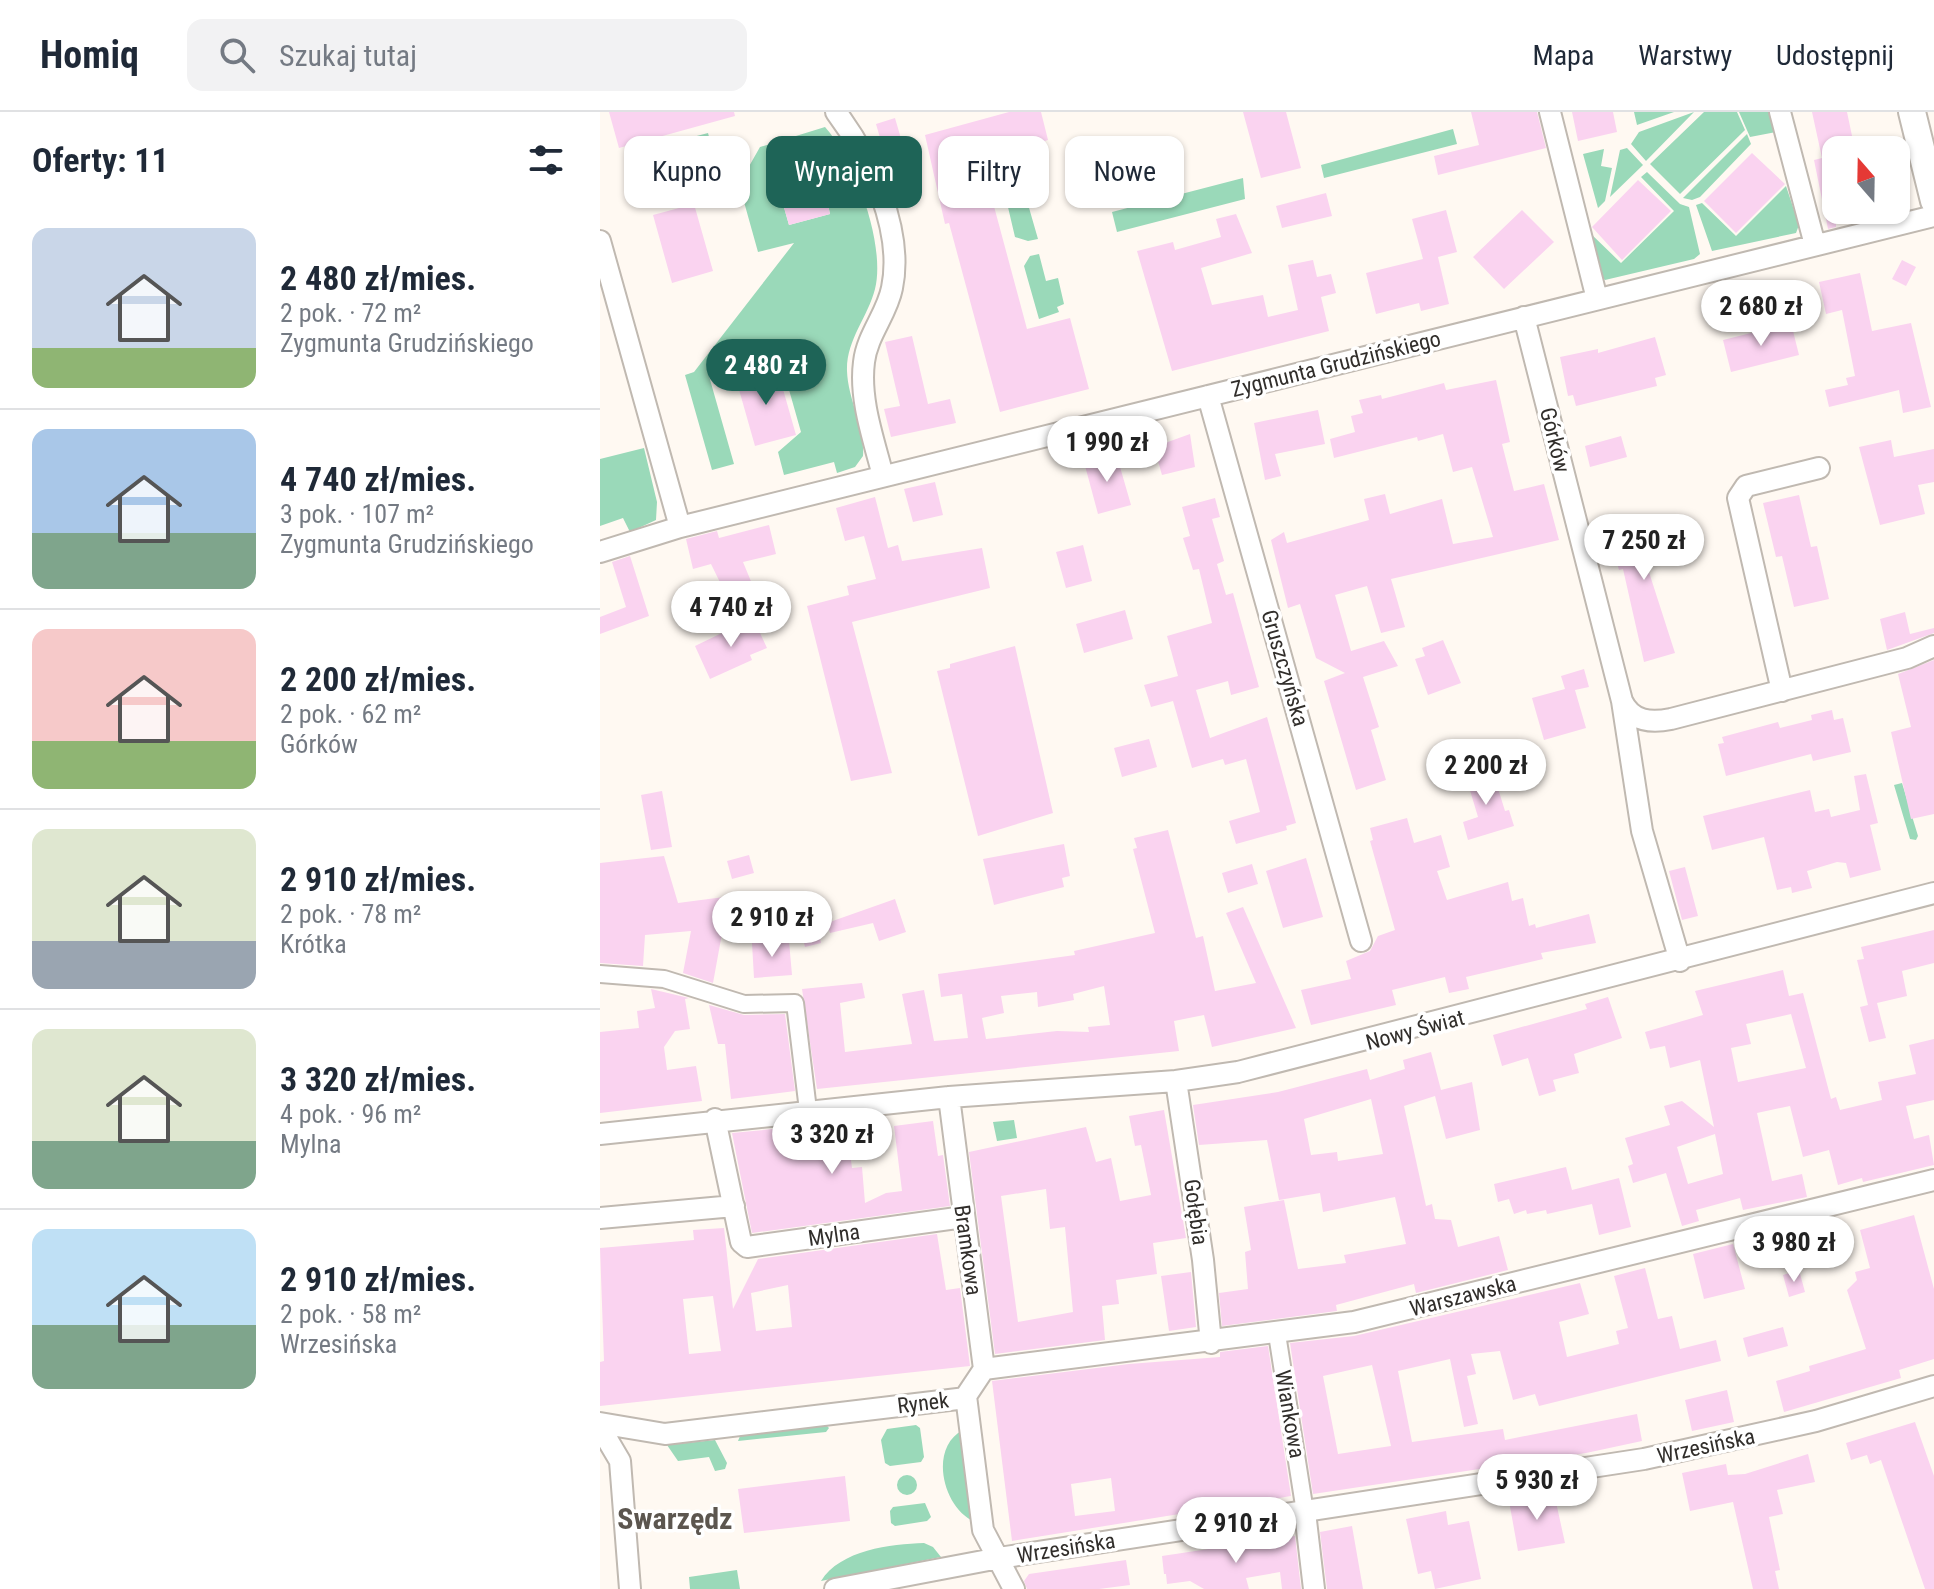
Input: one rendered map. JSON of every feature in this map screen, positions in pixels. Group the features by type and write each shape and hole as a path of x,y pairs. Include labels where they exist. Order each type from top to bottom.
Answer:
{"street":[{"path":"836,112 857,141 872,171 883,204 893,256 892,287 867,346 863,371 866,406 883,476"},
{"path":"1550,112 1597,299"},
{"path":"1780,112 1815,245"},
{"path":"1912,112 1934,201"},
{"name":"Zygmunta Grudzińskiego","path":"600,552 680,527 1934,216"},
{"path":"600,241 680,527"},
{"name":"Górków","path":"1524,317 1622,701 1642,831 1680,961"},
{"name":"Gruszczyńska","path":"1208,396 1361,941"},
{"path":"1782,691 1738,498 1746,486 1819,468"},
{"path":"1622,701 1636,718 1662,721 1907,658 1934,646"},
{"name":"Nowy Świat","path":"600,1134 715,1119 949,1097 1176,1081 1287,1062 1934,893"},
{"path":"600,974 664,979 744,1004 795,1003 808,1110"},
{"name":"Gołębia","path":"1176,1081 1203,1260 1211,1343"},
{"name":"Bramkowa","path":"949,1097 984,1369"},
{"path":"600,1218 734,1206 715,1119"},
{"name":"Warszawska","path":"984,1369 1277,1334 1399,1312 1934,1180"},
{"name":"Mylna","path":"734,1206 741,1242 747,1247 964,1217"},
{"name":"Wiankowa","path":"1277,1334 1314,1589"},
{"path":"966,1398 984,1369"},
{"name":"Wrzesińska","path":"999,1558 1710,1447 1934,1386"},
{"name":"Rynek","path":"600,1425 665,1434 966,1398 983,1530 1014,1589"},
{"name":"Rynek","path":"600,1425 620,1461 630,1589"},
{"path":"835,1589 999,1558"}],"green space":[{"path":"1634,112 1674,112 1637,125"},
{"path":"1694,112 1646,161 1631,144 1639,132"},
{"path":"1704,112 1737,112 1745,130 1680,194 1650,164"},
{"path":"1739,112 1774,112 1781,131 1750,137"},
{"path":"825,127 832,136 796,136"},
{"path":"1453,129 1457,144 1324,178 1321,165"},
{"path":"1747,134 1751,144 1700,197 1692,200 1683,198"},
{"path":"766,145 766,208 784,208 789,225 830,214 829,208 866,208 872,227 876,250 875,289 850,349 847,371 863,456 855,467 837,473 834,462 784,475 778,452 801,432 780,358 771,352 707,369 734,464 712,470 685,375 694,372 794,243 758,252 746,208 750,208 750,165 760,147"},
{"path":"1627,148 1643,165 1610,197 1620,150"},
{"path":"1604,149 1601,166 1612,168 1605,201 1598,208 1583,154"},
{"path":"1647,172 1680,204 1689,207 1700,254 1694,259 1605,280 1601,277 1588,231 1621,263 1674,211 1641,177"},
{"path":"1243,178 1245,199 1117,232 1112,212 1127,208 1184,208 1184,193"},
{"path":"1786,186 1799,225 1796,233 1712,251 1696,205 1702,203 1736,236"},
{"path":"1008,208 1029,208 1038,239 1028,241 1015,237"},
{"path":"1039,254 1046,281 1058,278 1064,304 1057,307 1059,312 1039,319 1024,266 1030,256"},
{"path":"644,448 657,502 656,520 630,532 623,518 600,526 600,459"},
{"path":"1902,783 1918,836 1916,840 1910,839 1894,785"},
{"path":"1014,1120 1017,1138 997,1141 993,1122"},
{"path":"825,1424 829,1428 826,1432 738,1441 740,1436"},
{"path":"916,1425 920,1428 924,1457 921,1462 890,1466 885,1463 881,1440 887,1429"},
{"path":"963,1430 975,1522 955,1505 944,1478 946,1450 952,1439"},
{"path":"715,1440 727,1463 725,1469 715,1471 709,1457 678,1461 667,1445"},
{"path":"903,1475 911,1475 917,1485 911,1495 903,1495 897,1489 897,1481"},
{"path":"925,1503 931,1517 927,1521 895,1526 891,1523 890,1511 893,1507"},
{"path":"924,1543 933,1547 941,1557 821,1581 840,1562 853,1556 882,1547"},
{"path":"737,1570 740,1589 690,1589 689,1577"}],"building":[{"path":"609,112 734,112 735,116 662,136 624,136 624,147 619,148"},
{"path":"1009,112 1041,112 1047,136 938,136 938,193 925,135"},
{"path":"1243,112 1286,112 1301,168 1261,178"},
{"path":"1471,112 1537,112 1546,148 1438,175 1434,156 1479,145"},
{"path":"1572,112 1613,112 1617,132 1578,141"},
{"path":"1812,112 1847,112 1852,136 1822,136 1822,158"},
{"path":"895,118 900,136 880,136 876,124"},
{"path":"1752,153 1785,184 1736,233 1704,201"},
{"path":"1822,158 1822,199 1814,160"},
{"path":"1638,180 1671,211 1622,260 1592,227"},
{"path":"1326,193 1332,216 1282,228 1276,206"},
{"path":"679,208 695,208 713,271 672,283 653,215"},
{"path":"784,208 829,208 830,214 789,225"},
{"path":"941,208 994,208 1027,329 1070,318 1089,389 1000,412 949,223 945,224"},
{"path":"1446,210 1457,252 1438,257 1449,304 1421,311 1419,303 1376,314 1366,273 1423,259 1412,219"},
{"path":"1522,210 1554,242 1504,289 1473,257"},
{"path":"1236,214 1252,253 1201,268 1212,305 1263,295 1268,317 1298,310 1288,265 1313,260 1317,277 1331,274 1336,293 1321,297 1329,331 1172,371 1137,251 1173,242 1175,250 1221,237 1216,219"},
{"path":"1902,260 1916,267 1906,286 1892,279"},
{"path":"1860,273 1872,331 1911,323 1931,407 1903,413 1899,390 1829,407 1825,390 1848,385 1846,378 1855,376 1842,310 1826,314 1819,282"},
{"path":"1791,323 1799,355 1731,372 1723,340"},
{"path":"912,336 928,404 950,399 956,423 891,437 884,409 900,406 885,342"},
{"path":"1655,337 1666,375 1655,378 1657,386 1576,406 1573,395 1568,396 1560,357 1598,349 1598,353"},
{"path":"777,368 796,435 755,446 736,379"},
{"path":"1496,380 1510,442 1502,444 1514,491 1544,484 1559,540 1391,579 1405,627 1381,633 1367,586 1335,595 1351,651 1384,641 1398,666 1363,677 1379,727 1371,730 1386,780 1356,790 1324,681 1345,673 1316,658 1300,604 1288,608 1271,540 1284,532 1287,543 1369,520 1364,499 1385,494 1390,514 1442,499 1453,544 1493,537 1472,467 1453,472 1443,434 1418,441 1417,437 1334,458 1330,439 1355,432 1351,416 1363,413 1359,400 1381,395 1382,399 1444,383 1446,390"},
{"path":"1318,410 1325,444 1275,454 1281,476 1265,480 1254,423"},
{"path":"1190,434 1195,467 1162,475 1154,447"},
{"path":"1621,436 1627,457 1590,467 1585,446"},
{"path":"1891,440 1894,457 1934,449 1934,482 1918,485 1925,514 1880,525 1859,447"},
{"path":"1116,453 1131,505 1098,514 1084,462"},
{"path":"935,482 943,515 913,522 904,489"},
{"path":"1799,495 1811,547 1817,546 1829,599 1794,607 1782,556 1776,557 1763,503"},
{"path":"875,497 888,548 898,545 902,561 982,548 990,588 852,622 892,773 851,781 807,606 849,595 847,586 876,579 864,536 845,541 836,508"},
{"path":"1215,498 1220,517 1212,519 1224,561 1217,564 1226,595 1233,593 1259,687 1231,695 1228,681 1196,690 1210,738 1267,717 1296,823 1286,826 1287,830 1236,844 1229,821 1260,812 1246,759 1225,765 1223,759 1192,768 1173,701 1151,707 1144,685 1178,676 1167,636 1212,623 1199,569 1193,570 1183,538 1190,536 1182,507"},
{"path":"1647,514 1650,525 1666,521 1670,535 1663,548 1654,551 1657,563 1647,566 1675,653 1644,662 1623,569 1619,570 1612,544 1622,541 1616,522"},
{"path":"769,525 776,554 743,562 762,608 737,617 711,564 693,569 686,539 717,531 719,538"},
{"path":"1083,545 1092,581 1066,588 1056,552"},
{"path":"630,556 649,616 600,634 600,617 626,607 612,562"},
{"path":"1125,610 1133,639 1084,653 1076,624"},
{"path":"1905,612 1910,634 1934,628 1934,633 1887,650 1880,619"},
{"path":"753,618 767,648 750,655 752,660 710,679 695,646"},
{"path":"1443,640 1461,683 1428,695 1415,659 1425,656 1422,648"},
{"path":"1015,646 1053,813 978,836 937,671 950,668 950,664"},
{"path":"1934,660 1934,814 1911,819 1891,732 1911,727 1898,674"},
{"path":"1584,669 1589,687 1575,690 1586,728 1544,740 1532,698 1565,689 1561,676"},
{"path":"1832,710 1834,720 1843,718 1851,752 1813,761 1811,754 1726,776 1718,744 1724,743 1722,737 1778,722 1780,728 1812,720 1811,715"},
{"path":"1149,739 1157,767 1122,777 1114,748"},
{"path":"1492,769 1505,811 1509,810 1514,826 1468,840 1463,822 1478,817 1466,777"},
{"path":"1866,774 1878,823 1870,825 1881,870 1850,878 1846,863 1837,862 1807,871 1812,888 1792,893 1791,887 1777,890 1764,837 1712,850 1703,816 1810,790 1815,812 1829,809 1831,817 1860,810 1854,776"},
{"path":"662,791 672,847 651,850 641,795"},
{"path":"1407,818 1414,843 1441,835 1450,867 1437,871 1447,900 1508,882 1512,901 1523,898 1529,926 1535,924 1536,928 1589,914 1596,943 1541,953 1543,959 1466,977 1469,989 1449,993 1445,977 1392,990 1396,1005 1311,1025 1301,990 1351,979 1346,961 1370,951 1378,936 1395,930 1370,841 1373,840 1370,828"},
{"path":"1168,830 1196,938 1203,936 1215,991 1256,983 1226,913 1243,907 1296,1028 1212,1047 1204,1015 1174,1021 1179,1051 817,1089 802,989 862,983 865,998 840,1003 845,1052 912,1044 902,994 924,990 934,1041 968,1038 962,994 941,997 938,974 1075,955 1074,951 1155,933 1133,849 1137,848 1134,838","holes":["1104,986 1110,1025 1088,1027 1089,1032 1057,1031 986,1039 982,1018 1004,1013 1001,996 1037,992 1038,1007 1074,1000 1073,994"]},
{"path":"1064,844 1070,876 1062,878 1064,887 994,905 983,859"},
{"path":"749,855 754,873 732,879 727,861"},
{"path":"664,856 678,903 724,897 726,928 723,928 713,983 683,973 691,931 645,935 643,966 600,963 600,863"},
{"path":"1306,858 1323,917 1283,928 1266,871"},
{"path":"1252,864 1258,884 1228,893 1222,873"},
{"path":"1685,867 1698,916 1682,920 1669,871"},
{"path":"895,899 906,932 879,941 873,923 830,933 827,923"},
{"path":"816,922 821,943 805,947 800,925"},
{"path":"1934,930 1934,963 1902,971 1907,996 1877,1003 1886,1038 1869,1042 1860,1007 1868,1005 1857,960 1864,959 1861,947"},
{"path":"789,941 792,975 754,978 752,943"},
{"path":"1783,970 1789,996 1803,993 1831,1099 1836,1097 1840,1110 1882,1100 1878,1082 1916,1074 1909,1045 1934,1039 1934,1100 1906,1106 1914,1139 1929,1135 1934,1165 1838,1185 1829,1150 1803,1157 1790,1106 1757,1113 1772,1181 1802,1174 1807,1197 1743,1210 1740,1198 1696,1210 1699,1221 1682,1226 1666,1173 1633,1183 1628,1166 1633,1164 1625,1138 1670,1125 1664,1106 1682,1101 1714,1127 1700,1060 1670,1068 1665,1046 1650,1049 1645,1032 1703,1015 1695,991","holes":["1791,1014 1806,1068 1738,1082 1731,1048 1751,1044 1746,1024","1715,1134 1723,1174 1688,1184 1677,1147"]},
{"path":"651,989 689,998 685,999 690,1029 675,1031 664,1047 667,1070 696,1066 702,1101 600,1113 600,1032 639,1028 637,1011 655,1008"},
{"path":"1608,997 1622,1038 1574,1054 1579,1073 1553,1080 1556,1091 1539,1096 1528,1058 1502,1066 1493,1035 1587,1009 1585,1004"},
{"path":"709,1005 744,1015 785,1014 795,1091 731,1099 725,1044 718,1044"},
{"path":"1431,1052 1441,1090 1472,1082 1480,1130 1446,1139 1435,1096 1404,1106 1426,1206 1432,1204 1435,1219 1451,1220 1458,1247 1499,1236 1508,1270 1416,1293 1414,1284 1336,1305 1337,1311 1222,1326 1219,1293 1248,1289 1245,1252 1251,1250 1244,1207 1284,1200 1298,1269 1346,1263 1344,1255 1406,1244 1395,1197 1323,1212 1320,1193 1279,1200 1267,1140 1199,1145 1193,1105 1278,1092 1367,1069 1370,1080 1405,1069 1403,1060","holes":["1371,1099 1383,1154 1338,1161 1337,1152 1311,1155 1304,1119"]},
{"path":"1164,1110 1186,1238 1153,1243 1157,1274 1116,1280 1119,1304 1102,1306 1105,1340 995,1354 969,1152 1086,1127 1096,1162 1111,1158 1120,1201 1151,1195 1141,1145 1135,1146 1129,1116","holes":["1046,1189 1050,1229 1065,1227 1073,1312 1018,1322 1001,1196"]},
{"path":"933,1121 938,1156 943,1155 950,1206 752,1233 732,1133 846,1122 852,1168 862,1167 865,1203 886,1193 902,1191 894,1126"},
{"path":"1566,1167 1572,1190 1619,1178 1631,1227 1599,1235 1592,1204 1547,1214 1546,1210 1527,1214 1526,1210 1514,1214 1509,1199 1498,1202 1494,1184"},
{"path":"1914,1215 1934,1289 1934,1359 1899,1370 1901,1378 1784,1412 1776,1381 1810,1371 1809,1366 1866,1349 1847,1290 1857,1280 1855,1272 1870,1268 1860,1230"},
{"path":"724,1228 733,1309 758,1259 937,1234 946,1290 960,1288 970,1366 600,1406 600,1362 604,1361 600,1248 694,1240 693,1230","holes":["788,1285 792,1327 756,1331 751,1293","713,1296 721,1351 689,1354 683,1299"]},
{"path":"1733,1244 1745,1289 1704,1299 1693,1254"},
{"path":"1645,1268 1658,1319 1672,1316 1680,1349 1716,1340 1721,1361 1539,1406 1535,1394 1513,1400 1500,1351 1471,1354 1476,1374 1467,1376 1478,1424 1464,1427 1450,1359 1398,1371 1412,1442 1503,1429 1505,1440 1637,1414 1642,1441 1586,1453 1313,1494 1290,1343 1354,1336 1580,1283 1589,1314 1559,1322 1567,1357 1619,1344 1616,1331 1628,1328 1614,1276","holes":["1372,1365 1391,1446 1338,1454 1323,1376"]},
{"path":"1799,1270 1805,1292 1789,1297 1783,1275"},
{"path":"1191,1272 1196,1327 1169,1331 1161,1276"},
{"path":"1783,1327 1788,1346 1748,1357 1743,1338"},
{"path":"1268,1346 1291,1496 1012,1541 992,1381 1129,1364 1220,1357 1220,1352","holes":["1111,1478 1115,1511 1075,1516 1071,1484"]},
{"path":"1727,1390 1734,1422 1692,1431 1685,1400"},
{"path":"1915,1422 1934,1476 1934,1589 1925,1589 1881,1460 1870,1464 1867,1455 1851,1460 1846,1443"},
{"path":"1808,1454 1815,1482 1777,1490 1783,1514 1769,1517 1780,1570 1775,1571 1779,1589 1753,1589 1733,1502 1690,1511 1682,1473 1726,1464 1728,1475 1745,1474"},
{"path":"845,1476 850,1521 744,1533 738,1489"},
{"path":"1554,1493 1565,1543 1518,1551 1509,1501"},
{"path":"1446,1511 1448,1525 1469,1521 1481,1579 1435,1589 1431,1571 1418,1574 1406,1519"},
{"path":"1352,1526 1363,1589 1327,1589 1320,1532"},
{"path":"1295,1536 1301,1589 1282,1589 1280,1572 1246,1578 1249,1589 1204,1589 1190,1581 1167,1584 1162,1556"},
{"path":"1126,1560 1130,1585 1099,1589 1027,1589 1024,1581 1029,1574"}],"district":[{"name":"Swarzędz","path":"675,1518"}]}
